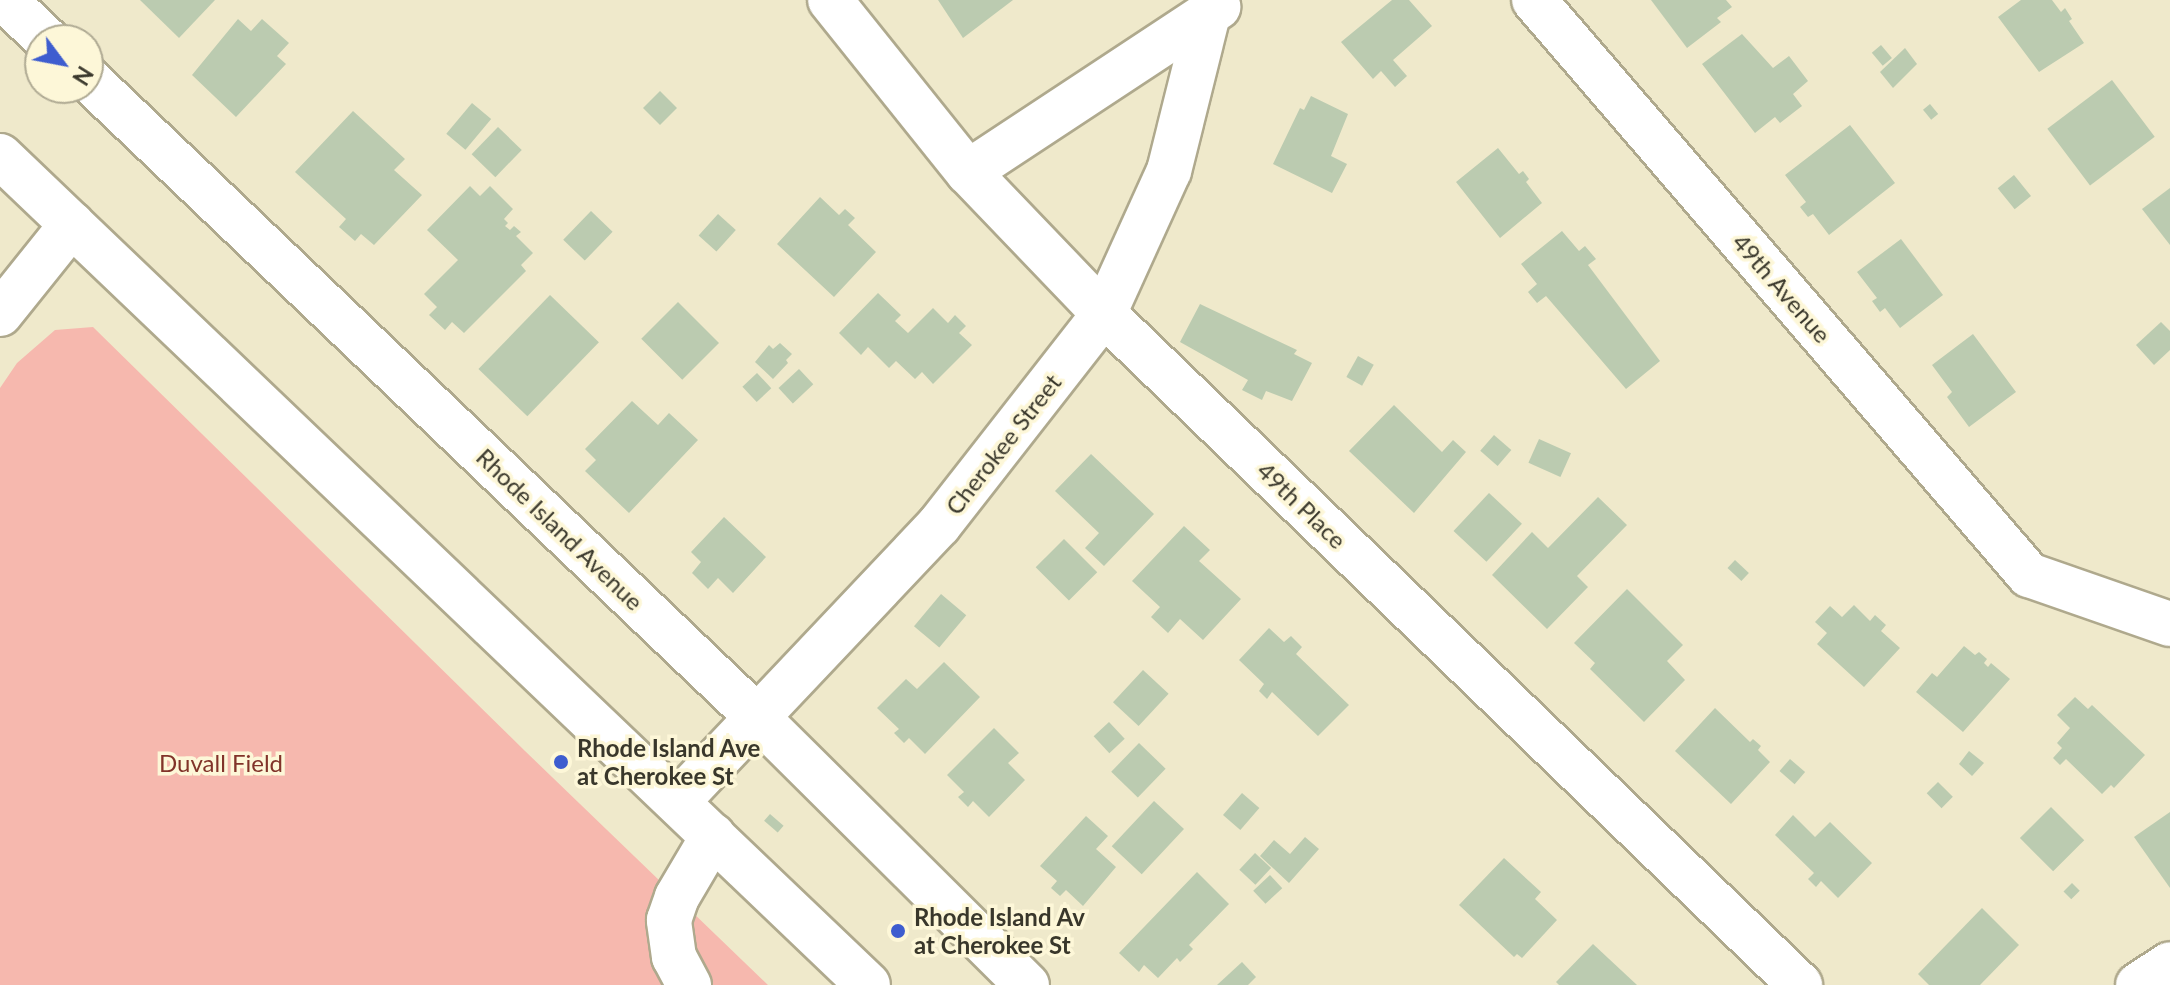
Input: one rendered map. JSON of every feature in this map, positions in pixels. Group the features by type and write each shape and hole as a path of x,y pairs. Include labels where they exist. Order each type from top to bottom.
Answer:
{"street":[{"path":"5,0 30,24"},
{"name":"49th Place","path":"830,0 968,172 1104,314 1800,985"},
{"name":"49th Avenue","path":"1534,0 2029,575 2170,624"},
{"name":"Cherokee Street","path":"968,172 1217,7"},
{"name":"Cherokee Street","path":"678,801 939,525 1104,314 1169,171 1217,7"},
{"name":"Rhode Island Avenue","path":"104,94 758,718 1027,985"},
{"path":"0,156 868,985"},
{"path":"1,311 72,224"},
{"path":"689,985 674,957 669,920 677,897 713,836"},
{"path":"2138,985 2170,964"}],"green space":[{"name":"Duvall Field","path":"93,327 768,985 0,985 0,388 17,363 55,330"}],"building":[{"path":"140,0 215,0 179,38"},
{"path":"938,0 1013,0 963,38"},
{"path":"1392,0 1409,0 1432,26 1393,60 1407,76 1395,87 1381,71 1373,79 1341,42"},
{"path":"1651,0 1726,0 1732,7 1717,18 1721,22 1687,48"},
{"path":"2021,0 2052,0 2061,12 2065,8 2072,19 2069,21 2084,43 2039,72 1998,17"},
{"path":"238,19 251,31 262,19 289,43 277,56 286,64 236,117 192,75"},
{"path":"1742,34 1773,68 1789,56 1808,81 1793,94 1802,106 1780,123 1775,117 1755,133 1702,64"},
{"path":"1881,45 1892,58 1883,66 1872,53"},
{"path":"1905,48 1917,64 1893,88 1880,72"},
{"path":"2112,80 2155,137 2090,185 2047,129"},
{"path":"660,91 677,108 660,125 643,108"},
{"path":"1311,96 1348,114 1331,156 1347,164 1332,193 1273,164 1300,108 1304,110"},
{"path":"472,103 491,119 465,150 446,134"},
{"path":"1930,104 1938,114 1931,120 1923,110"},
{"path":"353,111 405,159 394,170 422,195 374,245 361,234 355,241 339,227 346,219 295,172"},
{"path":"1850,125 1895,183 1829,235 1813,214 1808,217 1800,207 1806,202 1785,175"},
{"path":"498,127 522,150 495,177 472,154"},
{"path":"1498,148 1519,174 1523,171 1529,179 1526,182 1542,203 1500,238 1456,182"},
{"path":"2014,175 2031,196 2015,209 1998,188"},
{"path":"470,186 480,196 490,186 513,209 504,219 508,223 505,226 510,230 514,226 521,232 516,236 533,253 521,265 526,271 464,333 452,322 445,330 429,315 437,307 424,294 458,260 427,230"},
{"path":"2170,188 2170,245 2142,209"},
{"path":"820,197 839,215 845,209 855,218 848,225 876,252 834,297 777,244"},
{"path":"591,211 613,232 585,261 563,240"},
{"path":"718,214 736,230 716,252 699,236"},
{"path":"1562,231 1579,251 1585,246 1596,259 1588,265 1660,361 1626,389 1546,296 1537,303 1528,292 1537,284 1521,264"},
{"path":"1901,239 1943,295 1900,328 1885,308 1880,312 1872,301 1877,298 1857,272"},
{"path":"878,293 901,315 895,321 908,333 933,308 948,323 955,315 966,326 959,333 972,345 933,384 922,372 915,379 896,361 889,368 868,347 861,355 839,333"},
{"path":"550,295 599,342 527,416 478,369"},
{"path":"678,302 719,343 682,380 641,339"},
{"path":"1200,304 1297,350 1294,354 1312,363 1292,401 1266,391 1262,400 1242,390 1248,380 1180,342"},
{"path":"2161,322 2170,331 2170,350 2154,365 2136,345"},
{"path":"1973,334 2016,392 1969,427 1947,397 1952,392 1932,365"},
{"path":"780,343 792,354 773,379 755,362 769,345 773,349"},
{"path":"1358,356 1374,365 1362,386 1346,377"},
{"path":"799,369 813,384 793,403 779,388"},
{"path":"757,373 771,388 757,402 742,387"},
{"path":"632,401 658,425 669,413 698,440 629,513 585,471 596,460 585,449"},
{"path":"1394,405 1442,452 1453,440 1466,452 1414,513 1349,451"},
{"path":"1494,435 1511,450 1498,466 1480,451"},
{"path":"1539,439 1571,453 1560,477 1528,463"},
{"path":"1091,454 1154,514 1104,566 1085,548 1099,533 1055,491"},
{"path":"1489,493 1522,524 1486,562 1454,531"},
{"path":"1598,497 1627,525 1577,576 1588,587 1547,629 1492,575 1532,532 1548,548"},
{"path":"724,517 766,557 733,593 718,578 708,589 692,573 701,562 691,552"},
{"path":"1184,526 1210,550 1199,561 1241,599 1203,640 1180,619 1168,633 1151,617 1160,607 1132,581"},
{"path":"1064,539 1097,572 1069,601 1036,567"},
{"path":"1735,560 1749,573 1741,581 1727,568"},
{"path":"1627,589 1683,645 1667,661 1685,680 1644,722 1590,669 1595,663 1574,643"},
{"path":"941,594 966,615 939,647 914,626"},
{"path":"1854,605 1870,621 1875,615 1886,625 1881,631 1900,648 1864,687 1817,644 1827,633 1815,622 1830,606 1842,617"},
{"path":"1269,628 1284,642 1291,636 1302,647 1296,654 1349,705 1318,736 1272,692 1267,699 1259,691 1264,684 1239,660"},
{"path":"1964,646 1975,655 1979,652 1987,659 1984,663 1988,667 1991,663 2010,679 1963,732 1916,692 1932,673 1937,677"},
{"path":"944,662 980,697 925,754 909,738 904,743 894,733 899,729 877,708 906,679 917,689"},
{"path":"1143,670 1169,694 1139,726 1113,702"},
{"path":"2075,697 2088,709 2092,705 2145,755 2114,788 2111,785 2102,794 2066,759 2060,765 2053,758 2062,748 2057,743 2070,728 2057,715"},
{"path":"1715,708 1750,742 1753,739 1761,746 1758,750 1770,762 1731,804 1675,751"},
{"path":"1109,722 1125,739 1109,753 1094,736"},
{"path":"994,728 1019,753 1008,763 1025,780 989,817 973,801 968,807 958,797 964,792 947,775"},
{"path":"1139,743 1166,769 1138,797 1111,772"},
{"path":"1969,751 1984,763 1972,776 1959,764"},
{"path":"1790,759 1805,772 1795,784 1780,771"},
{"path":"1938,782 1953,797 1942,808 1927,793"},
{"path":"1242,793 1259,808 1240,830 1223,815"},
{"path":"1154,801 1184,829 1142,874 1112,846"},
{"path":"2051,807 2084,840 2053,871 2020,838"},
{"path":"2170,812 2170,888 2134,837"},
{"path":"770,814 784,826 778,833 764,821"},
{"path":"1793,815 1815,837 1830,822 1872,863 1838,898 1821,881 1816,887 1808,879 1814,873 1775,835"},
{"path":"1086,816 1108,836 1096,849 1116,867 1083,906 1066,890 1060,896 1051,888 1057,881 1040,866"},
{"path":"1305,837 1319,849 1289,883 1260,856 1274,840 1290,854"},
{"path":"1255,853 1271,868 1255,885 1239,870"},
{"path":"1504,858 1541,892 1535,899 1557,920 1522,958 1517,954 1514,957 1459,905"},
{"path":"1197,872 1229,904 1189,945 1193,949 1180,962 1177,958 1158,978 1144,965 1139,972 1119,953"},
{"path":"1270,875 1282,888 1265,904 1253,891"},
{"path":"2072,883 2080,891 2071,899 2064,891"},
{"path":"1982,908 2019,945 1980,985 1929,985 1918,974"},
{"path":"1593,944 1637,985 1559,985 1556,982"},
{"path":"1242,962 1256,977 1248,985 1217,985"}],"place":[{"name":"Rhode Island Ave at Cherokee St","path":"561,762"},
{"name":"Rhode Island Av at Cherokee St","path":"898,931"}]}
